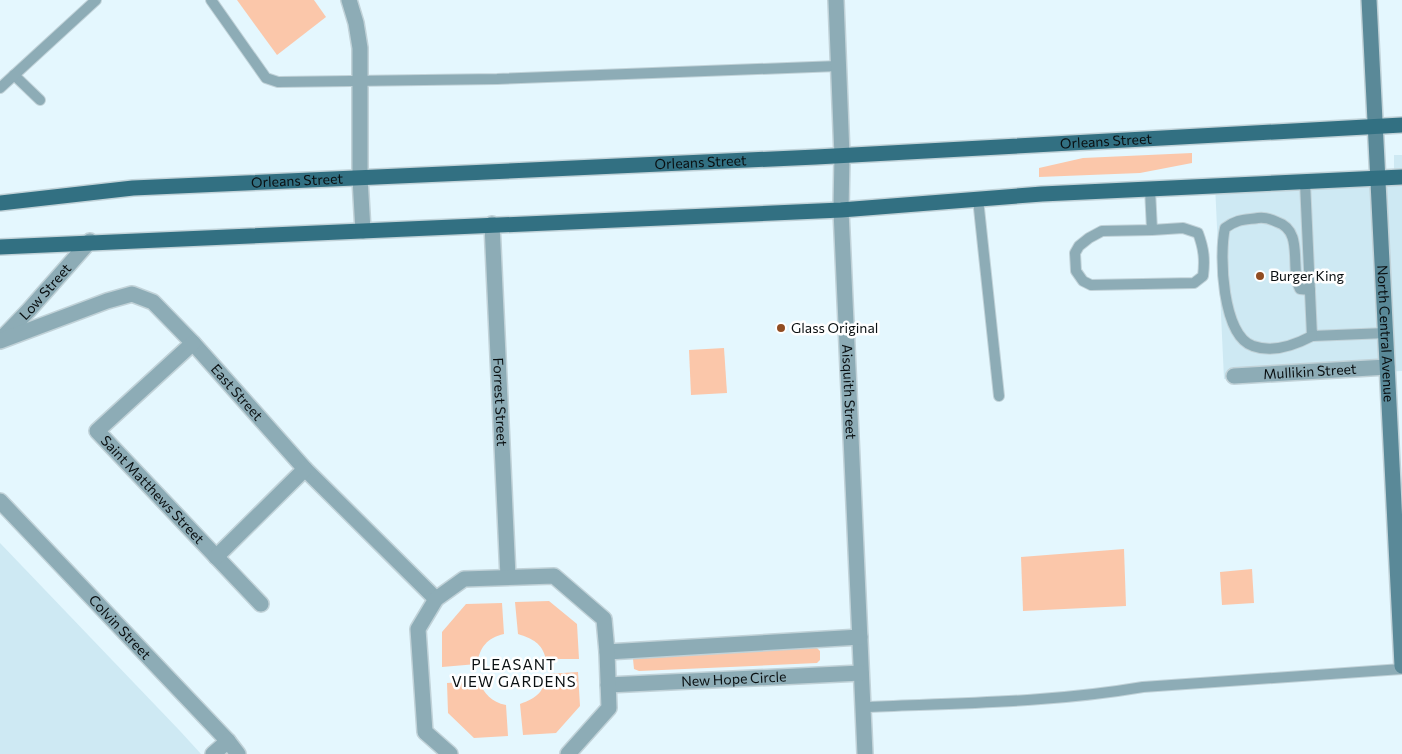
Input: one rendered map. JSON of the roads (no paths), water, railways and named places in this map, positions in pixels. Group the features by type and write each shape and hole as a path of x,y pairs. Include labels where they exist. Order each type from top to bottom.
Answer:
{"main road":[{"name":"North Central Avenue","path":"1369,0 1387,367 1399,537 1402,668"},
{"name":"Orleans Street","path":"0,203 133,188 842,156 1402,125"},
{"path":"0,246 841,210 978,199 1402,177"}],"street":[{"path":"349,0 356,23 360,48 360,178 363,231"},
{"name":"Aisquith Street","path":"836,0 842,156 841,210 865,754"},
{"name":"Forrest Street","path":"492,224 508,577"},
{"name":"Low Street","path":"0,340 90,242"},
{"name":"East Street","path":"0,340 107,301 132,294 153,302 305,469 436,599"},
{"name":"Saint Matthews Street","path":"192,343 97,431 261,604"},
{"name":"Mullikin Street","path":"1234,376 1387,367"},
{"name":"Saint Matthews Street","path":"216,557 305,469"},
{"name":"Colvin Street","path":"0,501 228,741 238,754"},
{"path":"450,754 425,732 418,630 436,599 464,579 554,576 604,619 608,652 609,708 568,754"},
{"path":"608,652 860,637"},
{"name":"New Hope Circle","path":"608,685 861,673"},
{"path":"213,754 228,741"}],"lane":[{"path":"0,88 96,0"},
{"path":"211,0 266,78 278,82 506,78 838,66"},
{"path":"14,75 40,100"},
{"path":"1305,182 1312,336"},
{"path":"1150,190 1152,230"},
{"path":"978,199 999,396"},
{"path":"1310,290 1300,289 1296,282 1294,240 1290,231 1281,223 1265,218 1234,221 1225,228 1222,242 1225,296 1231,320 1241,337 1252,346 1272,349 1297,344 1312,336 1386,332"},
{"path":"1183,228 1198,233 1204,249 1205,263 1203,276 1194,283 1091,285 1083,280 1076,271 1075,253 1079,246 1089,238 1102,231 1152,230 1183,228"},
{"path":"863,707 1090,696 1142,687 1402,668"}],"place":[{"name":"Burger King","path":"1260,276"},
{"name":"Glass Original","path":"781,328"}],"district":[{"name":"PLEASANT VIEW GARDENS","path":"514,674"}]}
